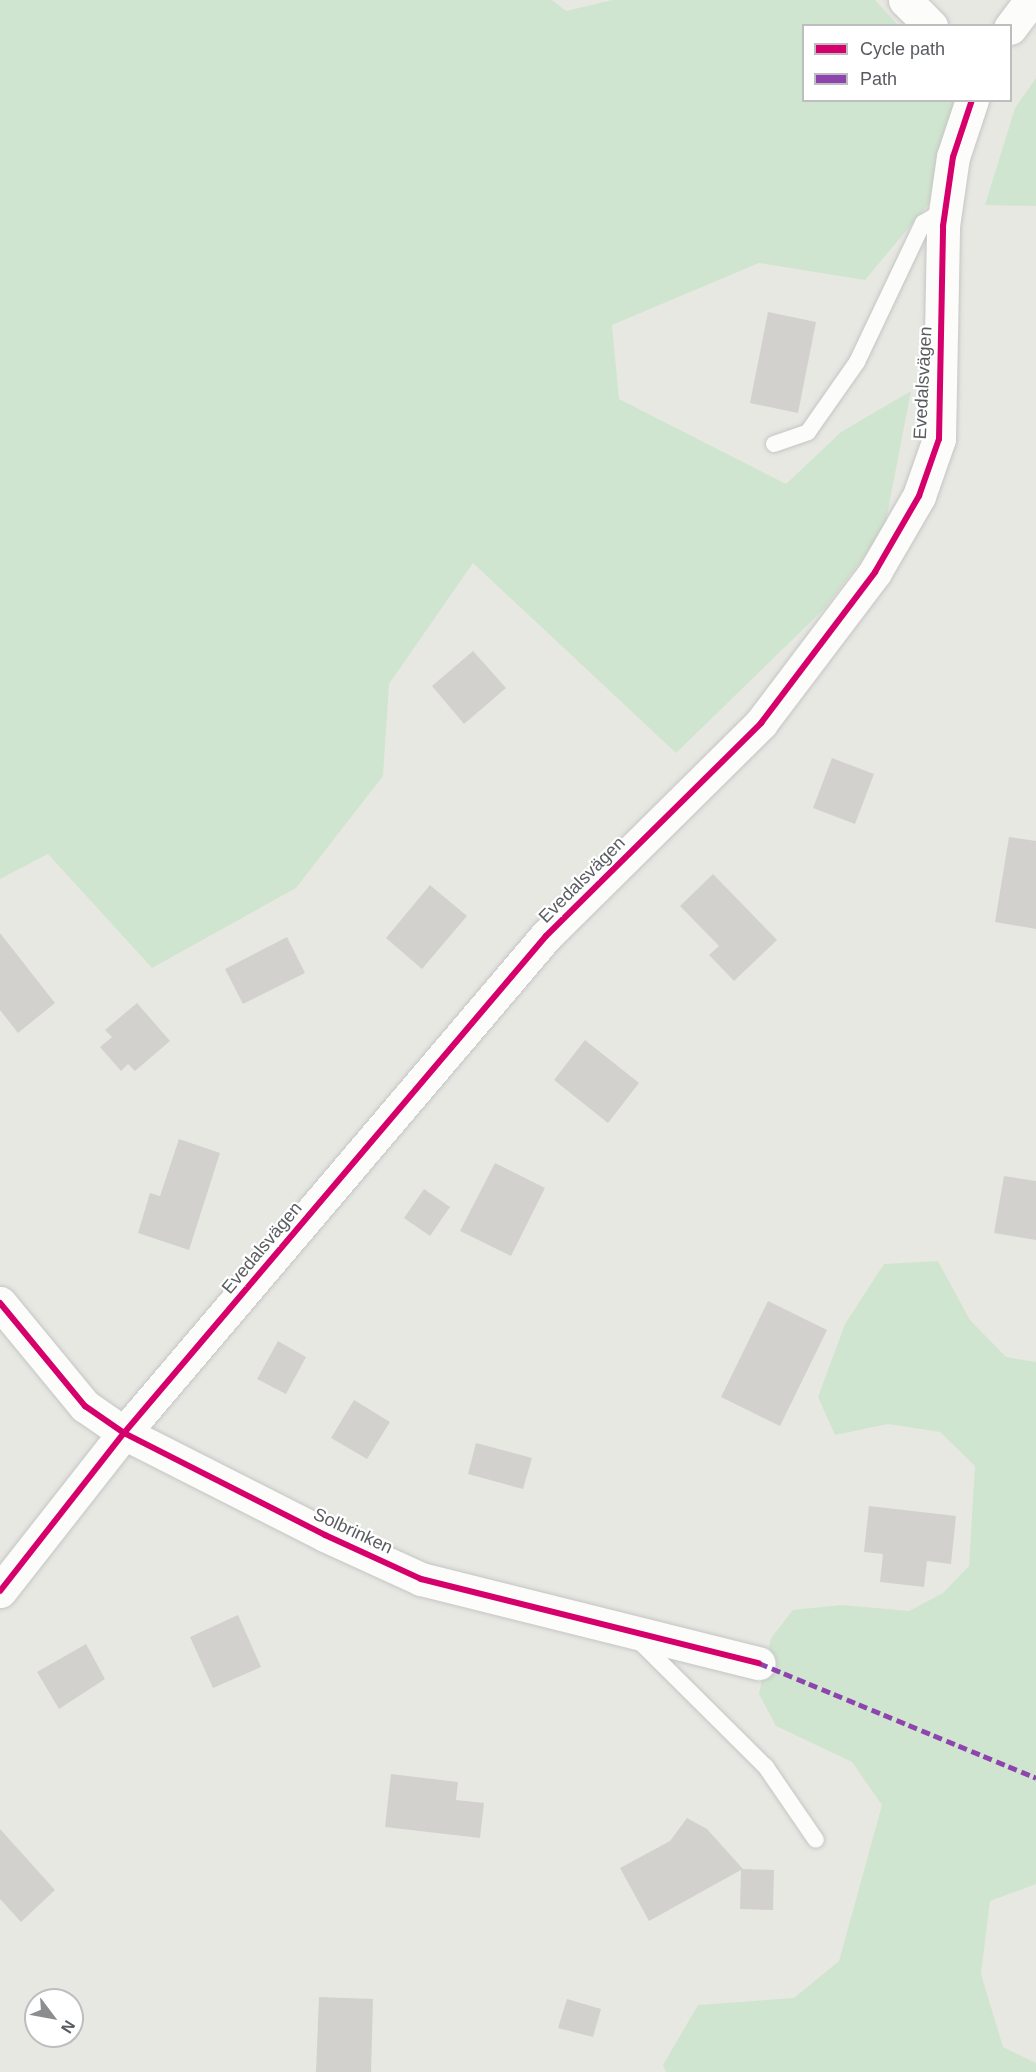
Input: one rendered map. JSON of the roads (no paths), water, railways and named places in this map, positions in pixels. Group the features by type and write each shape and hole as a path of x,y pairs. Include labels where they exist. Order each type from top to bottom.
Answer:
{"street":[{"path":"905,0 929,24"},
{"path":"1012,27 1031,0"},
{"name":"Evedalsvägen","path":"0,1591 124,1433 546,936 761,723 875,572 919,496 939,439 945,210 953,157 971,102"},
{"name":"Solbrinken","path":"0,1303 85,1406 124,1433 421,1579 625,1627 759,1662"}],"lane":[{"path":"774,444 808,432 857,362 923,223 945,210"},
{"path":"625,1627 766,1767 816,1840"}]}
